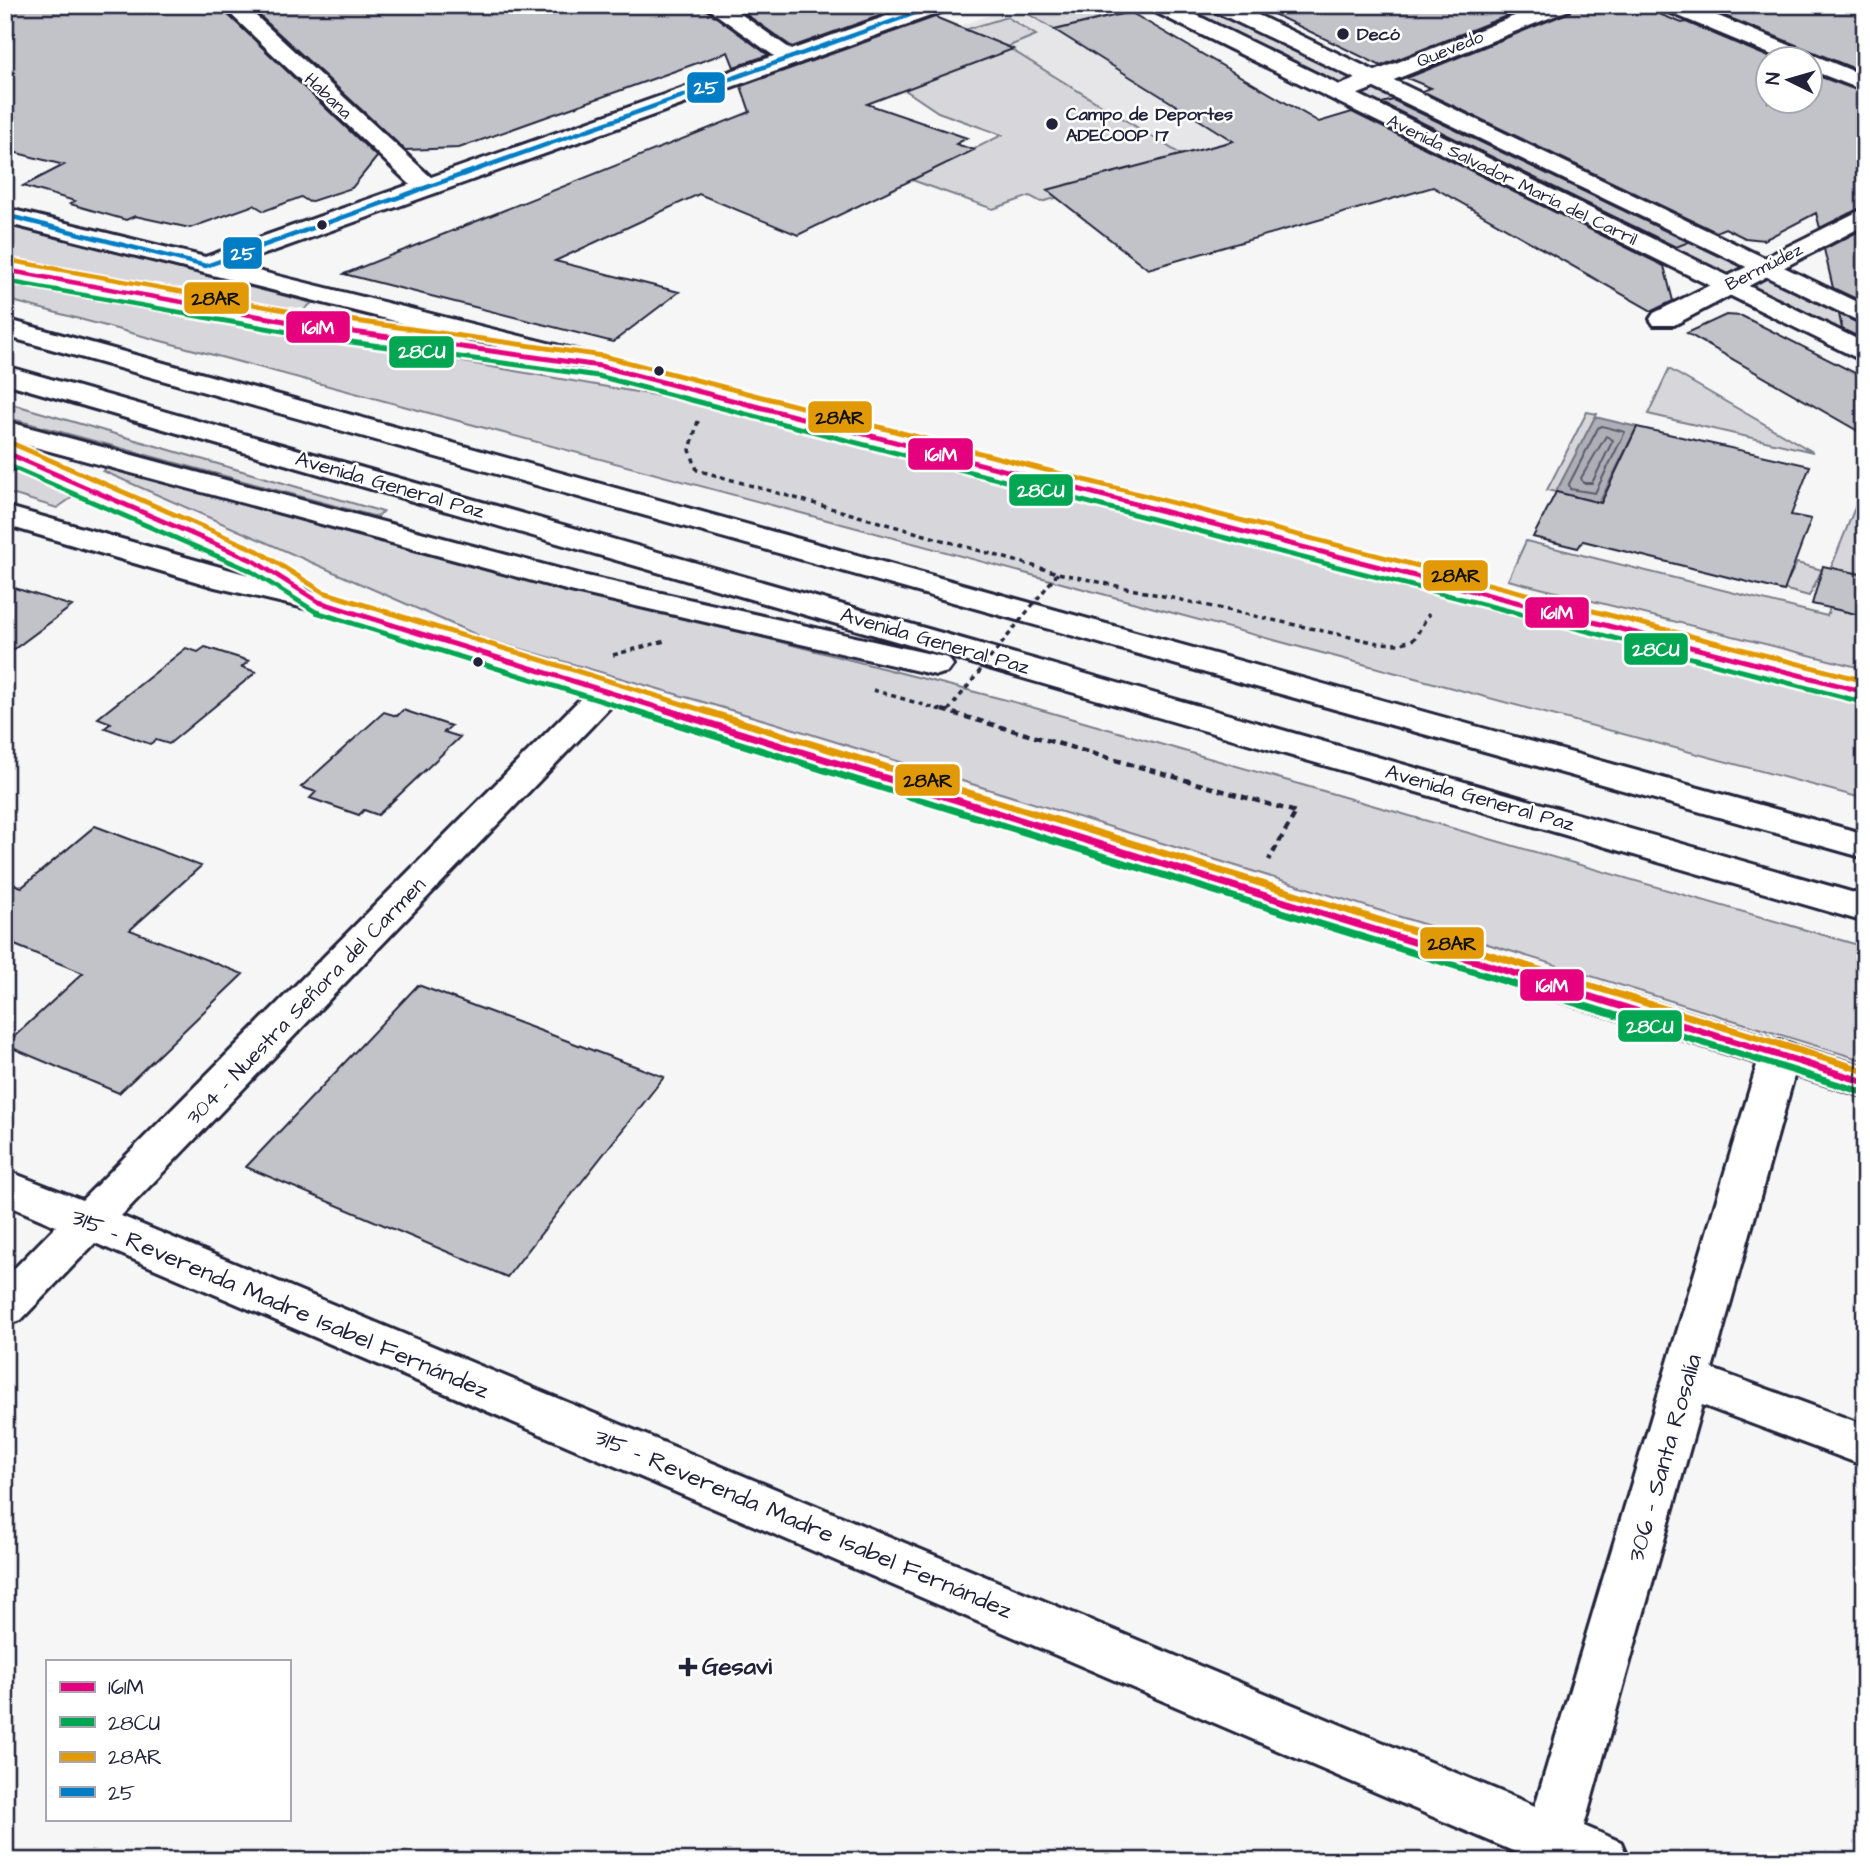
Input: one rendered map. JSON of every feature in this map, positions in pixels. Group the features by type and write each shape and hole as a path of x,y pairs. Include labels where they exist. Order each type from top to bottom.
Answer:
{"main road":[{"name":"Habana","path":"231,5 426,186"},
{"path":"713,5 792,58"},
{"path":"206,266 939,5"},
{"name":"Avenida Salvador María del Carril","path":"1160,5 1865,354"},
{"name":"Avenida Salvador María del Carril","path":"1220,5 1865,316"},
{"name":"Quevedo","path":"1338,94 1561,5"},
{"path":"1672,5 1770,46"},
{"path":"1825,68 1865,84"},
{"path":"5,215 715,393 1865,692"},
{"name":"Bermúdez","path":"1664,319 1865,215"},
{"path":"5,270 285,321 600,366"},
{"path":"5,327 1865,846"},
{"name":"Avenida General Paz","path":"5,374 1865,909"},
{"path":"5,430 577,583 874,652 1229,726"},
{"path":"5,452 254,561 318,602"},
{"path":"12,524 318,602 1865,1082"},
{"name":"304 - Nuestra Señora del Carmen","path":"5,1307 90,1224 605,693"},
{"name":"306 - Santa Rosalía","path":"1550,1850 1780,1055"},
{"name":"315 - Reverenda Madre Isabel Fernández","path":"5,1186 1550,1850 1601,1861"},
{"path":"1688,1380 1865,1446"}],"path":[{"path":"715,393 695,427 690,450 697,470 1058,573 1378,643 1399,644 1414,639 1447,583"},
{"path":"1058,573 948,711 1296,812 1251,892"},
{"path":"552,676 586,662 676,640"}],"shaded area":[{"path":"1017,5 1118,5 1433,187 1148,269 1058,198 1117,172 1146,164 957,27"},
{"path":"1087,5 1107,17 1055,30 1015,6"},
{"path":"1159,5 1220,5 1865,316 1865,354"},
{"name":"Campo de Deportes ADECOOP 17","path":"1007,17 1036,35 1007,47 1193,162 1041,202 1030,196 993,209 912,180 1002,135 938,112 862,61"},
{"path":"5,223 312,303 302,311 5,259"},
{"path":"5,283 671,398 780,423 1865,705 1865,799 5,299"},
{"path":"1669,369 1813,452 1648,414"},
{"path":"5,402 383,512 377,517 5,417"},
{"path":"1587,412 1597,414 1556,492 1547,490"},
{"path":"5,463 77,494 57,508 5,492"},
{"path":"112,465 244,504 1014,702 1865,947 1865,1061 775,723 484,638 103,471"},
{"path":"1865,482 1865,575 1831,568"},
{"path":"1526,541 1827,616 1830,608 1865,616 1865,669 1508,580"},
{"path":"1797,563 1822,570 1809,596 1783,589"}],"water":[{"path":"1595,417 1637,427 1599,503 1556,492"}],"building":[{"path":"5,5 218,5 377,157 352,188 309,202 301,197 264,211 254,205 190,228 135,216 126,220 70,204 75,201 23,186 64,165 5,150"},
{"path":"248,5 700,5 768,55 734,67 728,52 459,148 405,150"},
{"path":"733,5 905,5 907,6 792,47"},
{"path":"1255,5 1534,5 1381,66"},
{"path":"1573,5 1636,5 1682,23 1686,22 1755,51 1755,116 1825,116 1825,78 1865,93 1865,206 1820,228 1816,213 1764,240 1745,238 1725,228 1716,232 1422,91 1431,88 1407,78 1570,12"},
{"path":"1736,5 1843,5 1865,13 1865,73 1825,57 1825,46 1799,46 1715,12"},
{"path":"1130,12 1319,122 1352,112 1664,266 1673,301 1652,311 1433,187 1148,269 1047,190 1233,141 1055,30"},
{"path":"935,17 1013,49 867,104 967,138 956,144 974,150 798,235 699,194 555,261 679,292 613,342 344,274 750,112 741,86"},
{"path":"1393,100 1689,242 1676,247 1382,103"},
{"path":"1865,228 1865,303 1833,288 1824,249"},
{"path":"1839,314 1865,326 1865,340 1842,329"},
{"path":"1726,315 1742,316 1865,378 1865,435 1687,333"},
{"path":"1637,427 1810,466 1791,515 1811,519 1784,591 1583,541 1578,548 1533,537 1556,492 1601,503"},
{"path":"1823,566 1865,575 1865,616 1812,604"},
{"path":"5,585 72,606 5,656"},
{"path":"205,647 249,661 242,667 256,672 169,744 156,740 150,744 105,728 111,723 98,718 186,648 198,652"},
{"path":"403,710 451,726 444,732 460,737 378,815 364,810 359,815 310,798 316,792 301,787 384,712 397,716"},
{"path":"95,826 201,866 130,930 243,974 119,1093 5,1045 83,973 5,941 5,881 22,887"},
{"path":"418,985 664,1077 507,1277 246,1167"}],"transit line":[{"name":"25","path":"5,215 206,266 938,5"},
{"name":"28AR","path":"7,260 326,318 603,356 1865,681"},
{"name":"161M","path":"5,270 324,328 600,366 1865,692"},
{"name":"28CU","path":"5,281 322,338 598,376 1862,702"},
{"name":"28AR","path":"9,442 258,551 323,592 1865,1071"},
{"name":"161M","path":"5,452 254,561 319,602 1865,1082"},
{"name":"28CU","path":"5,464 249,570 316,612 1862,1092"}],"place":[{"name":"Decó","path":"1343,34"},
{"name":"Campo de Deportes ADECOOP 17","path":"1052,124"},
{"name":"Gesavi","path":"688,1667"}]}
